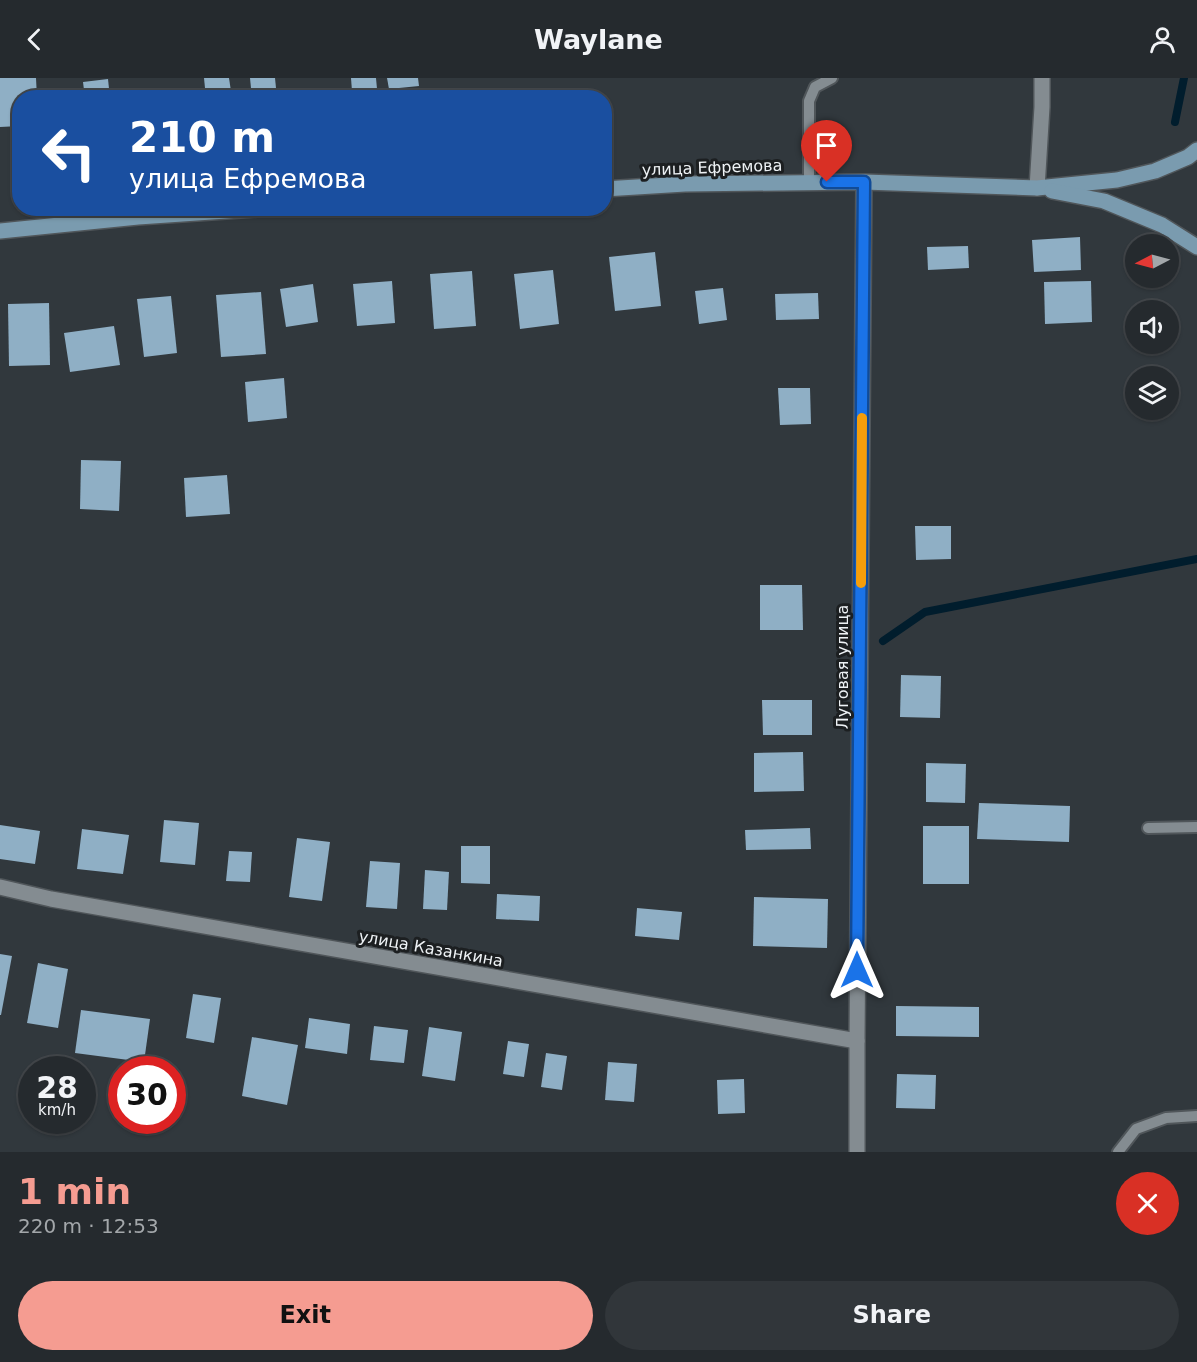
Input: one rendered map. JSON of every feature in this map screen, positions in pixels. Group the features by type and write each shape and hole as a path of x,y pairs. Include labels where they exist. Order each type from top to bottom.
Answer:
{"main road":[{"path":"1037,188 1117,180 1155,171 1188,157 1197,150"},
{"name":"улица Ефремова","path":"612,189 685,184 809,182 1037,188"},
{"path":"1037,188 1104,201 1162,225 1197,247"},
{"path":"0,231 153,216"}],"street":[{"path":"1037,188 1042,78"},
{"name":"Луговая улица","path":"857,1152 864,182"},
{"name":"улица Казанкина","path":"0,887 86,905 857,1041"}],"lane":[{"path":"809,182 809,101 815,87 832,78"},
{"path":"1148,828 1197,827"},
{"path":"1118,1152 1136,1130 1166,1118 1197,1116"}],"building":[{"path":"0,78 36,78 37,90 12,90 12,126 0,127"},
{"path":"204,78 229,78 231,90 205,90"},
{"path":"250,78 275,78 276,90 251,90"},
{"path":"351,78 376,78 377,89 352,90"},
{"path":"387,78 418,78 419,86 389,89"},
{"path":"108,79 109,90 84,90 83,82"},
{"path":"1080,237 1081,270 1034,272 1032,240"},
{"path":"968,246 969,268 928,270 927,247"},
{"path":"655,252 661,306 615,311 609,257"},
{"path":"553,270 559,324 520,329 514,274"},
{"path":"472,271 476,326 434,329 430,274"},
{"path":"392,281 395,323 357,326 353,284"},
{"path":"1091,281 1092,322 1045,324 1044,282"},
{"path":"313,284 318,322 286,327 280,289"},
{"path":"723,288 727,320 699,324 695,291"},
{"path":"261,292 266,354 221,357 216,295"},
{"path":"818,293 819,319 776,320 775,294"},
{"path":"171,296 177,353 144,357 137,299"},
{"path":"49,303 50,365 9,366 8,304"},
{"path":"114,326 120,365 70,372 64,333"},
{"path":"284,378 287,418 248,422 245,382"},
{"path":"778,388 810,388 811,424 780,425"},
{"path":"81,460 121,461 119,511 80,509"},
{"path":"227,475 230,514 186,517 184,478"},
{"path":"915,526 951,526 951,559 916,560"},
{"path":"760,585 802,585 803,630 760,630"},
{"path":"901,675 941,676 940,718 900,717"},
{"path":"762,700 812,700 812,735 763,735"},
{"path":"803,752 804,791 754,792 754,753"},
{"path":"926,763 966,764 965,803 926,802"},
{"path":"979,803 1070,806 1069,842 977,839"},
{"path":"164,820 199,823 195,865 160,862"},
{"path":"0,825 40,831 35,864 0,859"},
{"path":"923,826 969,826 969,884 923,884"},
{"path":"810,828 811,849 746,850 745,830"},
{"path":"82,829 129,835 123,874 77,869"},
{"path":"297,838 330,842 322,901 289,897"},
{"path":"461,846 490,846 490,884 461,883"},
{"path":"229,851 252,852 250,882 226,881"},
{"path":"370,861 400,863 397,909 366,907"},
{"path":"425,870 449,872 447,910 423,909"},
{"path":"497,894 540,896 539,921 496,919"},
{"path":"754,897 828,899 827,948 753,946"},
{"path":"637,908 682,912 679,940 635,936"},
{"path":"0,954 12,956 1,1015 0,1015"},
{"path":"38,963 68,969 58,1028 27,1023"},
{"path":"193,994 221,998 214,1043 186,1038"},
{"path":"896,1006 979,1007 979,1037 896,1036"},
{"path":"81,1010 150,1019 145,1056 108,1057 75,1053"},
{"path":"309,1018 350,1024 347,1054 305,1048"},
{"path":"374,1026 408,1030 404,1063 370,1060"},
{"path":"429,1027 462,1032 455,1081 422,1076"},
{"path":"252,1037 298,1045 287,1105 242,1096"},
{"path":"508,1041 529,1044 524,1077 503,1074"},
{"path":"546,1053 567,1056 562,1090 541,1087"},
{"path":"608,1062 637,1064 634,1102 605,1100"},
{"path":"897,1074 936,1075 935,1109 896,1108"},
{"path":"744,1079 745,1113 718,1114 717,1080"}],"waterway":[{"path":"1175,122 1184,78"},
{"path":"883,641 925,612 1197,559"}],"slow traffic":[{"path":"861,583 862,418"}],"route":[{"path":"827,182 864,182 857,970"}]}
